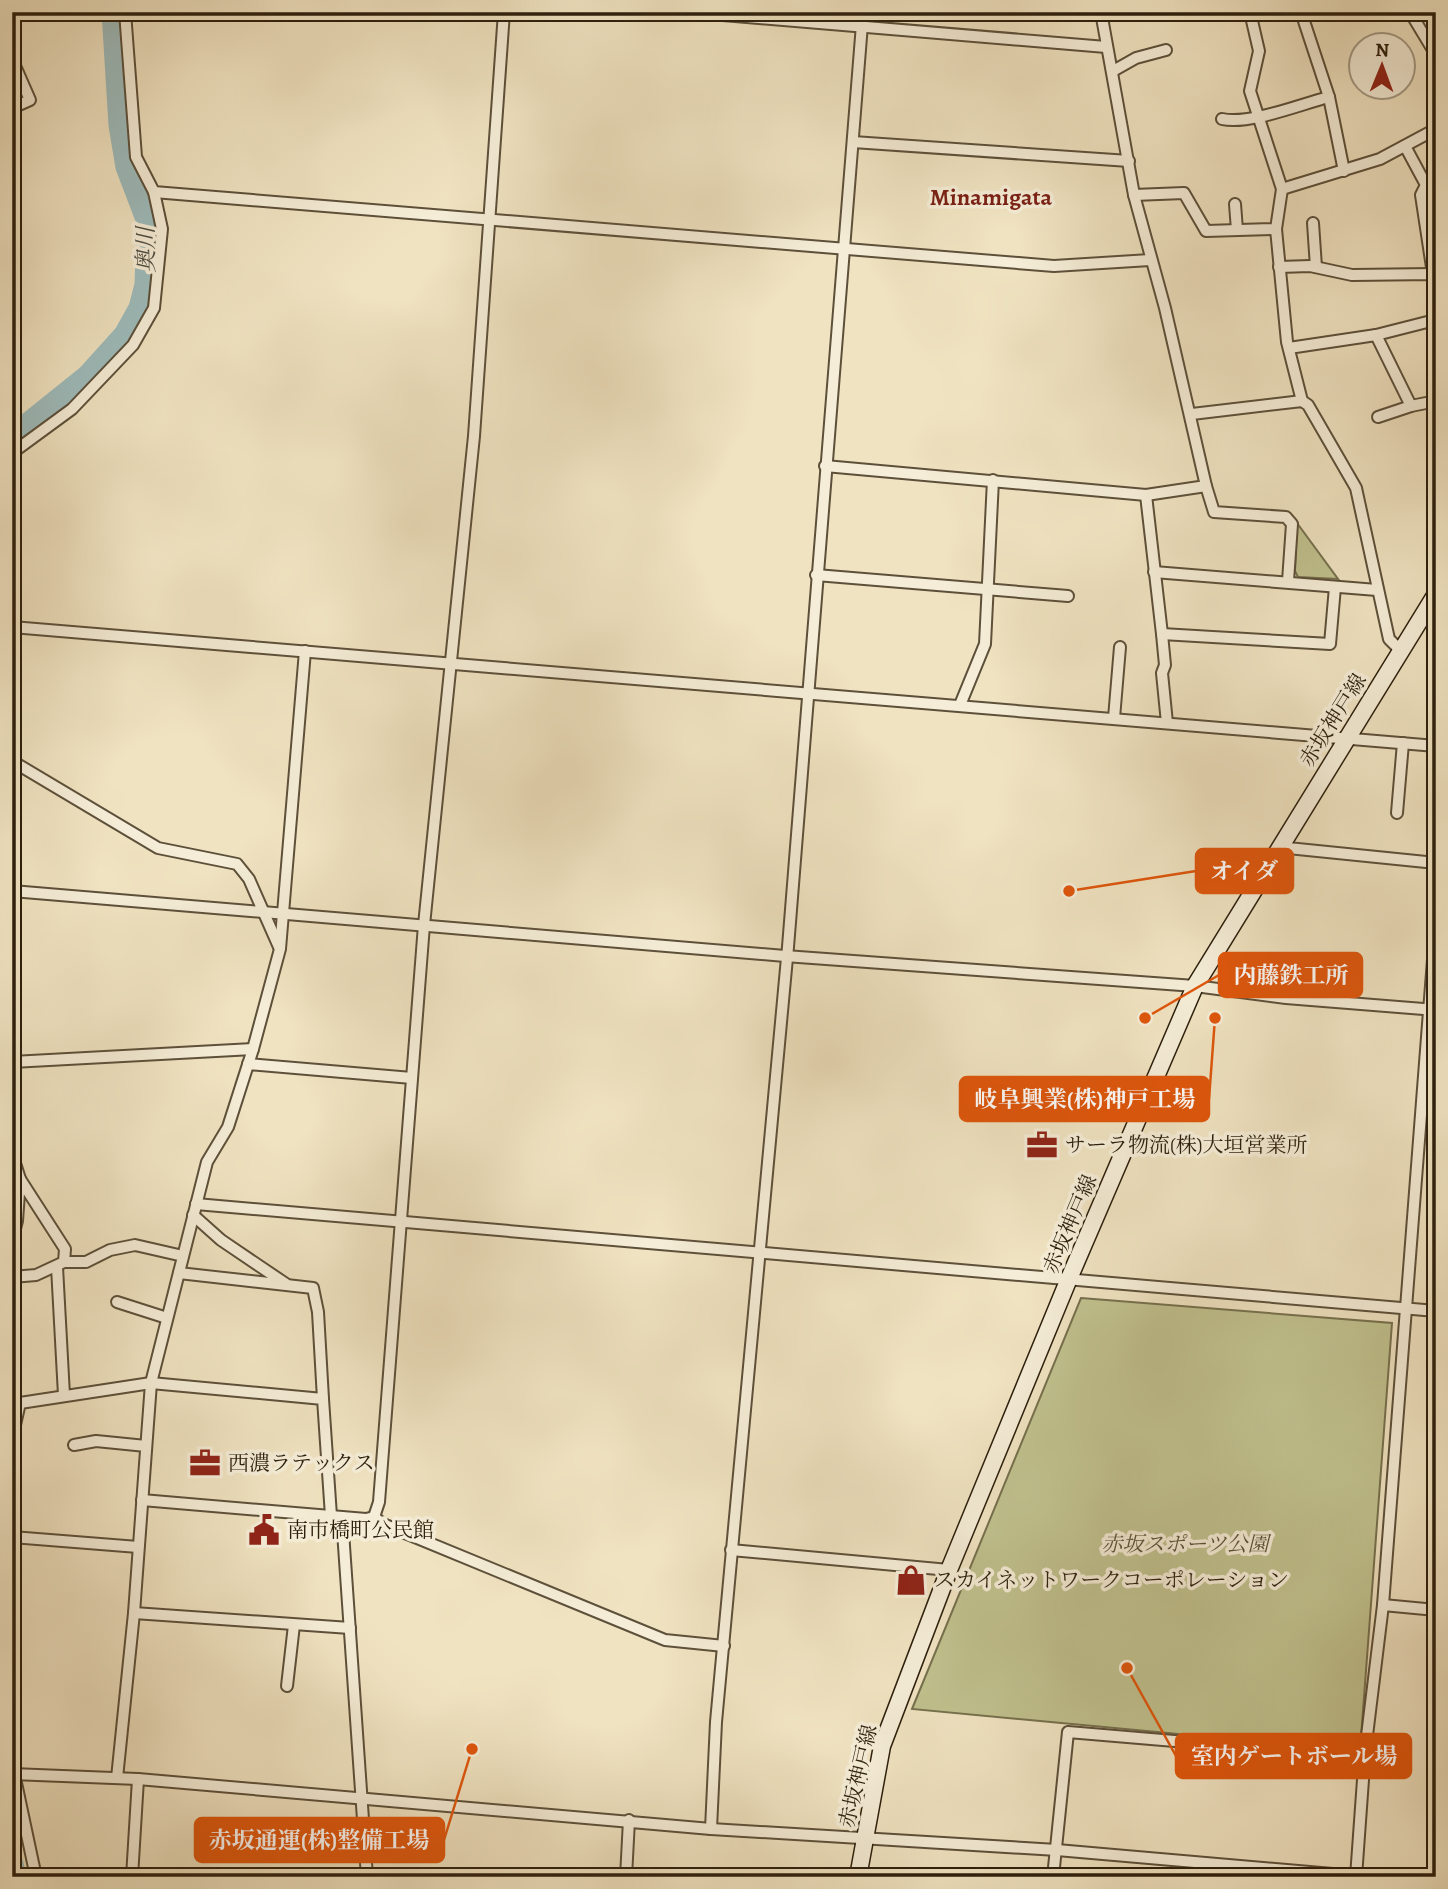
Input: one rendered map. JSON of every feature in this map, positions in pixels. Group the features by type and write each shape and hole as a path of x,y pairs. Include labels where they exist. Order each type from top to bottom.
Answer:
{"main road":[{"name":"赤坂神戸線","path":"859,1877 882,1746 949,1570 1068,1280 1195,986 1436,594"}],"street":[{"path":"12,453 72,409 133,345 155,309 162,229 154,192 136,157 125,12"},
{"path":"374,1517 379,1502 424,925 474,436 487,217 504,12"},
{"path":"687,12 1106,47"},
{"path":"711,1829 716,1722 785,956 863,12"},
{"path":"1101,12 1134,195 1192,414 1206,486 1214,512 1286,517 1292,524 1288,581"},
{"path":"1250,12 1259,51 1250,91 1282,189 1276,229 1279,267 1289,348 1302,401"},
{"path":"1301,12 1329,97 1343,171"},
{"path":"1410,12 1436,55"},
{"path":"1113,71 1136,58 1166,50"},
{"path":"12,59 30,100 12,108"},
{"path":"1222,118 1230,120 1259,116 1329,97"},
{"path":"1282,189 1380,159 1436,129"},
{"path":"853,142 1129,162"},
{"path":"1289,348 1376,335 1435,320 1433,274 1421,195 1426,185 1405,146"},
{"path":"154,192 487,217 1054,266 1150,260"},
{"path":"1134,195 1184,193 1206,231 1276,229"},
{"path":"1235,204 1237,230"},
{"path":"1313,223 1317,267"},
{"path":"1279,267 1317,267 1352,275 1433,274"},
{"path":"1376,335 1411,406"},
{"path":"1192,414 1302,401 1308,405 1356,488 1389,639 1400,650"},
{"path":"1378,416 1436,401"},
{"path":"825,466 1146,495 1206,486"},
{"path":"960,705 985,644 993,480"},
{"path":"1146,495 1165,665 1161,673 1167,723"},
{"path":"1154,572 1377,590"},
{"path":"816,575 1068,596"},
{"path":"1162,634 1330,644 1335,587"},
{"path":"12,627 1436,746"},
{"path":"1114,719 1120,647"},
{"path":"117,1778 134,1613 151,1383 207,1161 228,1127 253,1049 280,949 305,651"},
{"path":"1397,813 1403,743"},
{"path":"12,761 158,848 237,864 249,879 280,949"},
{"path":"1278,848 1436,863"},
{"path":"12,891 785,956 1195,986 1261,995 1432,1009"},
{"path":"1356,1876 1365,1757 1383,1605 1404,1309 1432,1009 1436,921"},
{"path":"12,1062 253,1049"},
{"path":"248,1064 412,1078"},
{"path":"12,1154 20,1179 65,1249 61,1264 64,1395"},
{"path":"12,1240 18,1221 20,1179"},
{"path":"195,1209 1436,1311"},
{"path":"195,1209 221,1240 288,1285"},
{"path":"12,1277 36,1275 61,1264 86,1262 110,1250 135,1245 183,1256"},
{"path":"179,1273 313,1288 318,1312 323,1399 350,1628 367,1877"},
{"path":"117,1302 167,1318"},
{"path":"12,1438 20,1403 151,1383 323,1399"},
{"path":"74,1445 96,1441 146,1446"},
{"path":"142,1500 374,1517 383,1524 665,1640 724,1646"},
{"path":"12,1537 138,1547"},
{"path":"731,1550 949,1570"},
{"path":"1383,1605 1436,1610"},
{"path":"134,1613 350,1628"},
{"path":"287,1686 295,1625"},
{"path":"1053,1877 1068,1732 1365,1757"},
{"path":"36,1877 13,1771 138,1779 711,1829 1057,1850 1362,1877"},
{"path":"132,1877 138,1779"},
{"path":"626,1877 629,1820"}],"green space":[{"path":"1297,523 1338,579 1298,577 1295,571"},
{"name":"赤坂スポーツ公園","path":"1081,1298 1392,1323 1360,1751 912,1709"}],"waterway":[{"name":"奥川","path":"12,437 88,376 125,335 140,308 146,285 148,222 127,167 120,125 113,12"},
{"name":"奥川","path":"12,1864 15,1877"}],"place":[{"name":"オイダ","path":"1069,891"},
{"name":"内藤鉄工所","path":"1145,1018"},
{"name":"岐阜興業(株)神戸工場","path":"1215,1018"},
{"name":"サーラ物流(株)大垣営業所","path":"1042,1145"},
{"name":"西濃ラテックス","path":"205,1463"},
{"name":"南市橋町公民館","path":"264,1530"},
{"name":"スカイネットワークコーポレーション","path":"911,1580"},
{"name":"室内ゲートボール場","path":"1127,1668"},
{"name":"赤坂通運(株)整備工場","path":"472,1749"}],"district":[{"name":"Minamigata","path":"991,197"}]}
